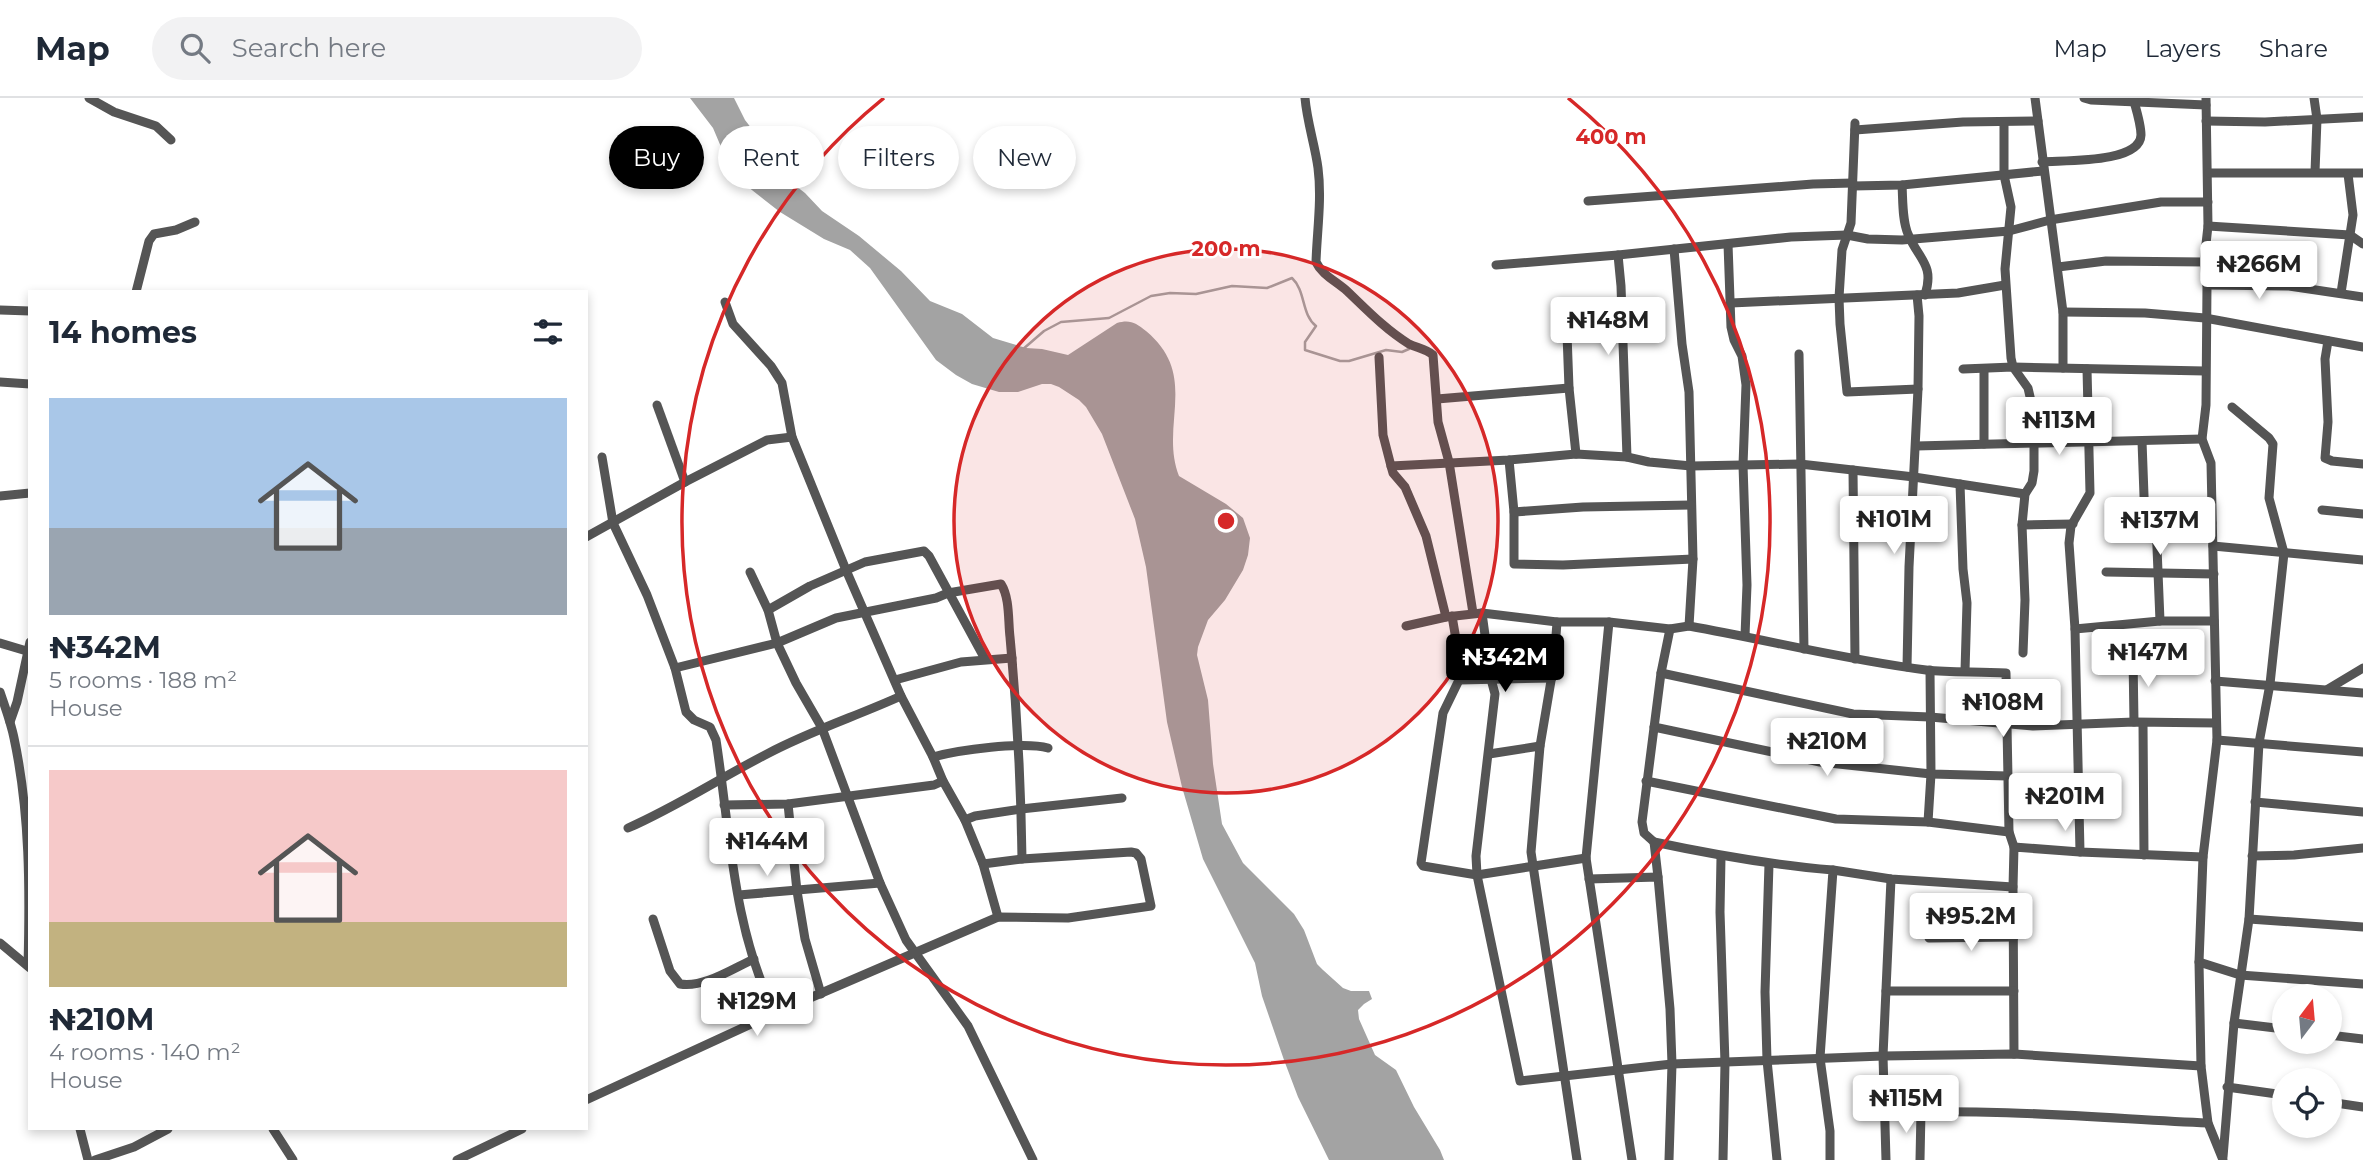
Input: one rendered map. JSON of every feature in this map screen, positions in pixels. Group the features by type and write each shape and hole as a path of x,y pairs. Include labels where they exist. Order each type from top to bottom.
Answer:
{"street":[{"path":"89,98 114,112 156,126 171,140"},
{"path":"1305,98 1318,168 1316,261 1320,270 1374,318 1410,344 1428,350 1433,355 1438,422 1450,462 1477,613 1495,694 1476,856 1477,875 1520,1082 1672,1064 1883,1056 2014,1054 2201,1066"},
{"path":"2035,98 2063,312 2063,368"},
{"path":"2084,98 2206,101 2209,173 2204,262 2207,285 2206,405 2202,439 2211,463 2217,740 2203,857 2199,962 2201,1066 2208,1123 2223,1160"},
{"path":"2314,98 2317,120 2315,172"},
{"path":"1588,201 1813,184 1902,185 2004,175 2043,166 2110,158 2125,154 2137,145 2141,137 2133,100"},
{"path":"2206,121 2265,122 2363,117"},
{"path":"1918,389 1847,392 1839,298 1842,250 1851,223 1855,127 2038,121"},
{"path":"2004,122 2004,175 2011,207 2005,285 2013,367 2031,396 2034,414 2034,471 2032,483 2025,494 2022,525 2025,600 2023,653"},
{"path":"2209,173 2363,173"},
{"path":"2341,293 2353,215 2348,174"},
{"path":"1902,185 1906,225 1929,277 1921,295 1919,316 1907,667"},
{"path":"1496,265 1791,237 1847,235 1868,239 1911,239 2009,231 2050,220 2161,202 2208,202"},
{"path":"137,290 149,242 154,234 176,230 195,222"},
{"path":"2208,226 2350,235 2363,244"},
{"path":"1728,244 1731,327 1742,356 1746,385 1743,465 1747,585 1745,636"},
{"path":"1674,249 1689,392 1693,559 1689,626"},
{"path":"1618,255 1628,457"},
{"path":"2058,267 2106,261 2204,262"},
{"path":"1731,303 1958,293 2005,285"},
{"path":"2207,285 2289,286 2363,297"},
{"path":"725,302 733,324 771,366 782,383 792,438 901,696 965,821 983,864 998,917"},
{"path":"0,310 28,310"},
{"path":"2063,312 2145,313 2205,318 2363,347"},
{"path":"1567,334 1576,454"},
{"path":"2328,341 2325,359 2328,422 2325,457 2332,461 2363,464"},
{"path":"1800,354 1804,649"},
{"path":"1379,357 1383,435 1391,466 1393,473 1405,487 1426,536 1459,657 1459,680 1443,713 1421,863 1423,866 1477,875 1586,858"},
{"path":"1963,369 2013,367 2205,370"},
{"path":"1984,369 1984,444"},
{"path":"2080,852 2075,629 2069,543 2073,524 2090,493 2087,369"},
{"path":"0,382 28,384"},
{"path":"1437,399 1569,388"},
{"path":"657,405 685,482"},
{"path":"2223,1160 2227,1087 2249,919 2259,744 2270,684 2284,553 2269,498 2273,444 2232,407"},
{"path":"588,536 767,440 792,438"},
{"path":"1916,446 2202,439"},
{"path":"2143,441 2145,523 2212,523"},
{"path":"1391,466 1576,454 1628,457 1691,466 1800,464 1914,477 2025,494"},
{"path":"602,457 613,523 647,595 675,668 686,712 694,720 710,727 713,732 723,778 724,805 739,895 763,989 775,1013"},
{"path":"1509,460 1514,512 1514,564 1563,565 1693,559"},
{"path":"1853,470 1855,659"},
{"path":"1960,484 1967,604 1965,671"},
{"path":"0,496 28,493"},
{"path":"1514,512 1583,507 1691,505"},
{"path":"2322,510 2363,514"},
{"path":"2156,523 2160,621"},
{"path":"2022,525 2073,524"},
{"path":"588,528 603,529"},
{"path":"2213,546 2363,560"},
{"path":"768,610 810,586 846,570 874,560 924,551 985,659"},
{"path":"750,572 768,610 777,643 822,728 880,883 906,940 968,1026 1033,1160"},
{"path":"2106,572 2214,574"},
{"path":"675,668 777,643 836,618 1001,584 1012,658 1021,809 1021,859"},
{"path":"1406,626 1477,613 1558,622 1609,622 1670,629 1689,626 1907,667 2006,673 2009,832 2014,848 2014,1054"},
{"path":"2075,629 2160,621 2214,621"},
{"path":"1558,622 1552,678 1540,746 1531,833 1533,866 1577,1160"},
{"path":"1609,622 1586,858 1632,1160"},
{"path":"1670,629 1661,673 1642,822 1644,833 1654,842 1721,857 1769,864 1891,879 2014,887"},
{"path":"0,643 28,649"},
{"path":"10,722 28,653"},
{"path":"2133,656 2144,855"},
{"path":"894,680 961,662 1012,658"},
{"path":"2328,690 2363,668"},
{"path":"1928,822 1931,774 1930,670"},
{"path":"1661,673 1853,714 2078,726 2216,723"},
{"path":"1459,680 1552,678"},
{"path":"2215,681 2363,693"},
{"path":"0,692 16,747 28,859"},
{"path":"628,828 652,818 766,754 901,696"},
{"path":"1654,727 1820,762 1931,774 2008,776"},
{"path":"2217,740 2363,752"},
{"path":"933,757 956,751 1017,746 1048,747"},
{"path":"1489,754 1540,746"},
{"path":"724,805 788,804 934,785 943,781"},
{"path":"1646,781 1836,819 1928,822 2009,832"},
{"path":"965,821 975,816 1021,809 1122,798"},
{"path":"2255,802 2363,812"},
{"path":"788,804 805,939 821,994"},
{"path":"1654,842 1670,1009 1672,1064 1669,1160"},
{"path":"2014,848 2203,857"},
{"path":"2252,856 2363,848"},
{"path":"588,1099 775,1013 998,917 1068,918 1151,906 1141,859 1136,853 1021,859 983,864"},
{"path":"1721,857 1725,1063 1723,1160"},
{"path":"1769,864 1765,992 1767,1059 1777,1160"},
{"path":"1830,1160 1830,1131 1820,1058 1833,870"},
{"path":"1589,879 1658,877"},
{"path":"1886,1160 1883,1056 1891,879"},
{"path":"739,895 880,883"},
{"path":"653,919 670,971 680,984 689,986 703,982 754,959"},
{"path":"2249,919 2363,927"},
{"path":"1929,938 2014,937"},
{"path":"0,943 28,966"},
{"path":"2199,962 2241,975 2363,984"},
{"path":"1885,992 2014,992"},
{"path":"2234,1023 2272,1028"},
{"path":"2342,1037 2363,1040"},
{"path":"2227,1087 2272,1093"},
{"path":"2342,1104 2363,1107"},
{"path":"1885,1113 1922,1111 2208,1123"},
{"path":"1920,1160 1922,1111"},
{"path":"80,1130 88,1160"},
{"path":"95,1160 134,1147 166,1130"},
{"path":"274,1130 293,1160"},
{"path":"457,1160 520,1130"}],"shaded area":[{"path":"690,98 734,98 750,126 718,126 718,140 713,128"},
{"path":"751,189 800,189 822,211 859,236 901,271 930,301 962,314 993,338 1026,348 1068,355 1117,323 1126,321 1146,331 1162,348 1171,365 1175,383 1173,438 1179,476 1226,504 1243,518 1250,538 1243,570 1225,600 1208,620 1197,655 1208,700 1213,764 1222,824 1243,863 1294,914 1304,930 1317,964 1343,988 1369,991 1372,999 1358,1010 1359,1019 1375,1055 1396,1070 1444,1160 1329,1160 1298,1097 1262,996 1255,963 1203,859 1167,722 1146,567 1135,519 1102,434 1086,407 1051,384 1042,384 1018,392 999,392 972,384 956,375 936,360 870,268 850,250 824,239 780,212"}],"waterway":[{"path":"1022,350 1044,331 1061,322 1109,318 1151,296 1170,293 1196,294 1232,286 1267,288 1292,278 1300,289 1308,315 1316,326 1305,342 1305,350 1340,361 1349,361 1386,350 1402,352 1409,349"}]}
